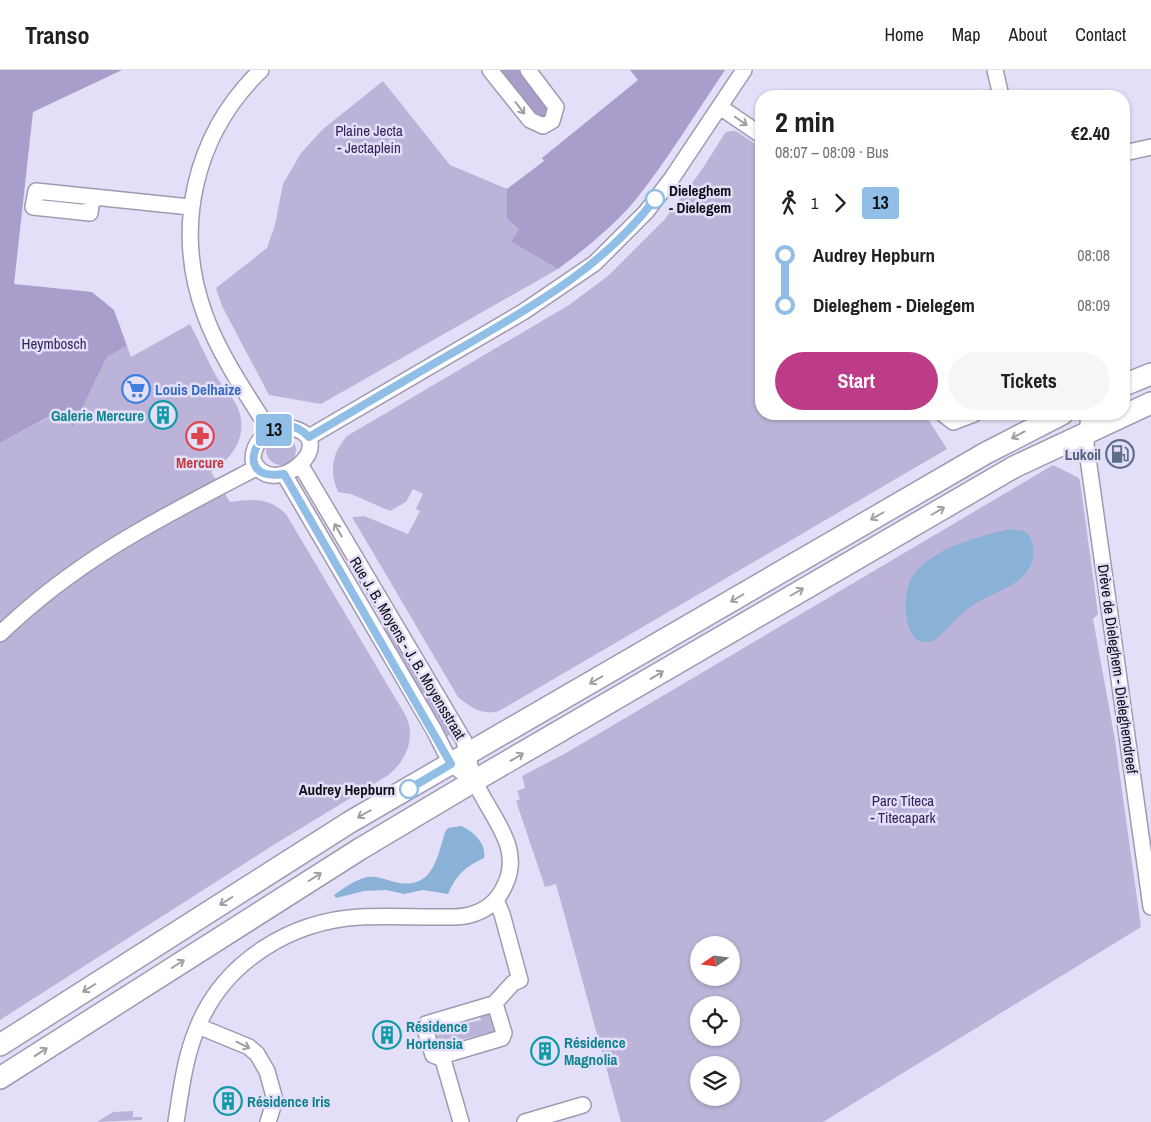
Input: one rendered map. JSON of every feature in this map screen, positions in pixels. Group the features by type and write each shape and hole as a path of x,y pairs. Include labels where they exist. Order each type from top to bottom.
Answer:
{"main road":[{"path":"1130,383 1151,374"},
{"path":"1130,410 1151,403"},
{"path":"0,1044 350,822 986,453 1050,420"},
{"path":"0,1078 360,849 1088,423"}],"street":[{"path":"260,70 234,100 218,123 198,170 190,207 192,267 205,317 227,360 270,431"},
{"path":"490,70 530,120 543,126 555,117 556,107 528,70"},
{"path":"309,437 523,312 594,263 646,212 672,178 744,70"},
{"path":"995,70 1000,90"},
{"path":"720,106 755,131"},
{"path":"1130,152 1151,147"},
{"path":"92,198 190,207"},
{"name":"Drève de Dieleghem - Dieleghemdreef","path":"1088,423 1086,444 1151,907"},
{"path":"288,427 304,432 309,437 309,451 300,464 284,474 267,475 256,468 253,460 256,444 270,431 288,427"},
{"name":"Rue J. B. Moyens - J. B. Moyensstraat","path":"300,464 459,732 460,758"},
{"path":"0,634 42,596 87,562 127,537 256,468"},
{"name":"Rue J. B. Moyens - J. B. Moyensstraat","path":"284,474 474,781"},
{"path":"176,1122 186,1063 198,1026 210,1003 229,978 264,948 295,931 319,923 352,918 465,916 482,911 496,900 509,877 510,854 502,828 474,781"},
{"path":"494,1005 504,1033 502,1038 438,1057 433,1055 425,1029 426,1024 494,1005 513,982 520,980 502,914 496,900"},
{"path":"198,1026 249,1047 257,1054 267,1071 281,1122"},
{"path":"442,1056 461,1122"},
{"path":"268,1122 275,1100"},
{"path":"525,1122 583,1105"}],"green space":[{"name":"Heymbosch","path":"0,70 122,70 33,112 14,284 92,292 114,310 127,346 107,357 73,427 61,410 0,443"},
{"path":"498,70 520,70 549,106 550,109 545,118 536,118"},
{"path":"630,70 725,70 669,154 633,203 597,238 558,269 511,242 519,229 507,219 507,189 544,161 542,158 638,80"},
{"name":"Plaine Jecta - Jectaplein","path":"383,81 450,165 507,189 507,219 519,229 511,242 558,269 321,404 269,395 222,306 216,288 267,248 275,225 283,184 301,153 323,129"},
{"path":"736,131 755,144 755,420 929,420 947,449 499,711 477,710 458,697 352,517 364,516 408,534 420,511 416,509 423,494 413,489 406,502 390,511 351,494 338,492 333,477 333,470 338,449 347,436 569,305 608,276 665,219 701,171 725,133"},
{"path":"190,324 216,376 237,407 241,421 241,430 236,447 225,461 211,472 230,502 260,500 280,508 286,514 406,716 410,733 407,749 399,764 387,776 275,844 0,1020 0,443 62,410 73,427 107,357 127,346 131,357"},
{"path":"281,435 292,439 296,450 292,461 281,465 270,461 266,450 270,439"},
{"name":"Parc Titeca - Titecapark","path":"1053,465 1079,478 1080,481 1098,614 1093,619 1115,740 1141,927 823,1122 621,1122 556,884 545,887 516,801 520,799 517,791 525,788 522,776 566,753"},
{"path":"387,625 452,734 445,737 382,627"},
{"path":"491,1013 498,1031 489,1037 488,1033 448,1043 449,1048 439,1050 432,1029 440,1026 441,1030 481,1020 480,1016"},
{"path":"133,1111 133,1117 142,1117 142,1120 97,1122 113,1112"}],"water":[{"path":"1009,529 1024,531 1032,542 1032,560 1028,570 1012,585 970,607 933,641 923,642 915,638 910,629 906,606 910,582 914,574 933,556 957,544"},
{"path":"461,826 470,831 481,843 484,858 462,872 448,894 423,890 404,894 386,890 364,891 336,898 334,895 355,882 368,877 407,884 417,882 431,871 448,828"}],"bus line":[{"name":"13","path":"409,789 451,764 434,730 284,474 267,475 256,468 253,460 256,444 270,431 279,428 298,429 309,437 523,312 572,280 610,250 646,212 655,199"}],"place":[{"name":"Dieleghem - Dielegem","path":"655,199"},
{"name":"Louis Delhaize","path":"136,389"},
{"name":"Galerie Mercure","path":"163,415"},
{"name":"Mercure","path":"200,436"},
{"name":"Lukoil","path":"1120,454"},
{"name":"Audrey Hepburn","path":"409,789"},
{"name":"Résidence Hortensia","path":"387,1035"},
{"name":"Résidence Magnolia","path":"545,1051"},
{"name":"Résidence Iris","path":"228,1101"}]}
